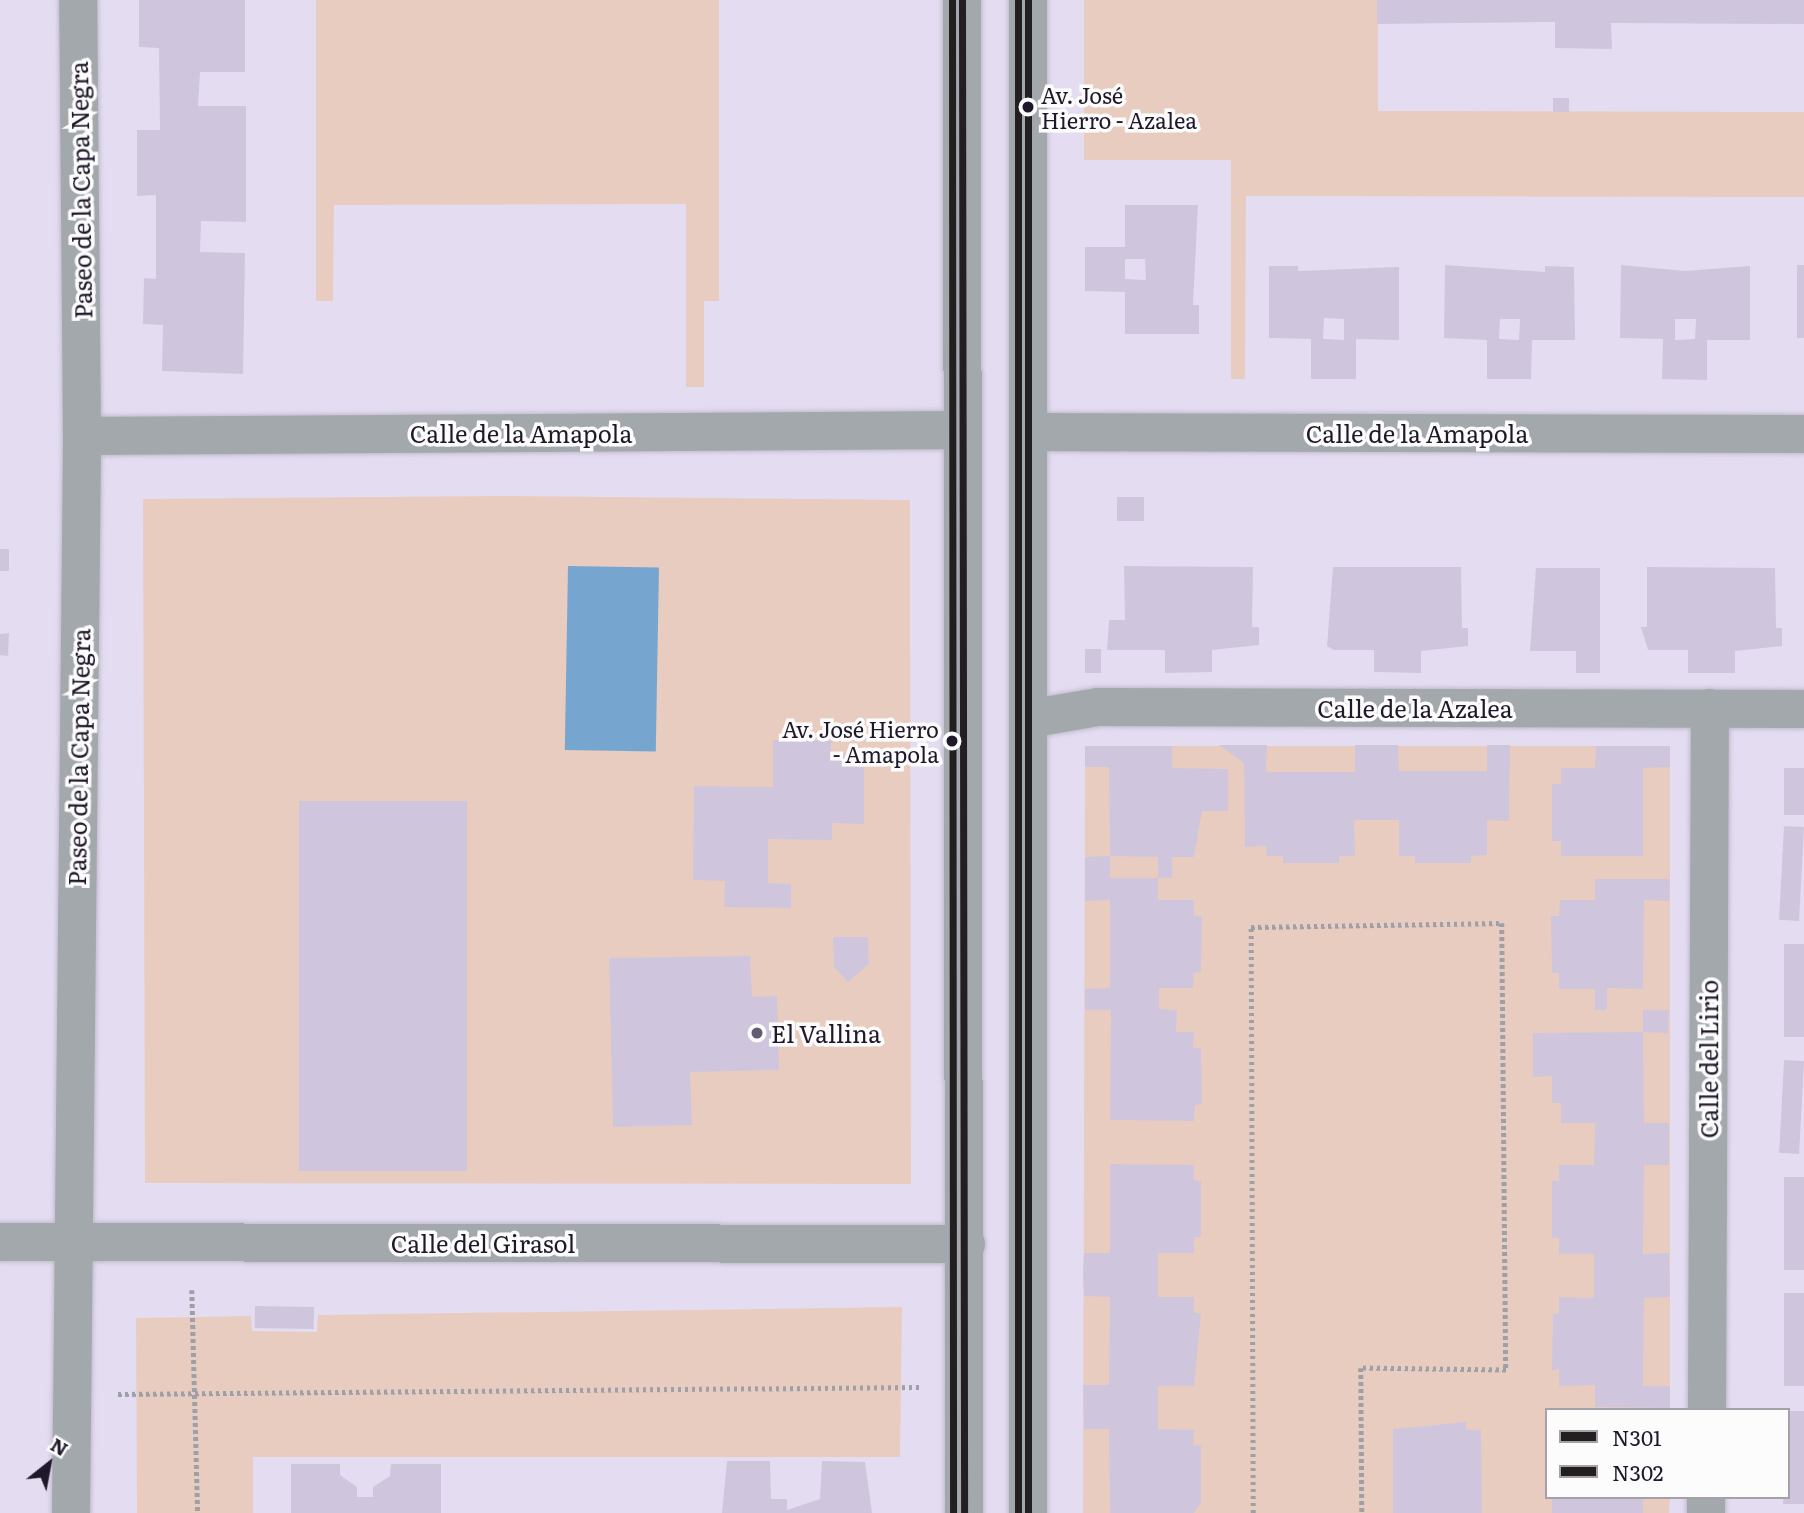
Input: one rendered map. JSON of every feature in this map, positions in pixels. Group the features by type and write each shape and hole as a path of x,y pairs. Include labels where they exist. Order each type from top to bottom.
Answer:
{"street":[{"name":"Paseo de la Capa Negra","path":"71,1513 71,1241 82,436 78,0"},
{"path":"962,0 960,430 966,1244 964,1513"},
{"path":"1028,0 1031,432 1028,719 1028,1513"},
{"name":"Calle de la Amapola","path":"82,436 960,430"},
{"name":"Calle de la Amapola","path":"1031,432 1804,434"},
{"name":"Calle de la Azalea","path":"1028,719 1098,707 1804,709"},
{"name":"Calle del Lirio","path":"1707,1408 1710,708"},
{"name":"Calle del Girasol","path":"0,1242 966,1244"}],"path":[{"path":"1253,1513 1251,927 1502,923 1506,1370 1361,1368 1362,1513"},
{"path":"192,1290 198,1395 198,1513"},
{"path":"113,1394 926,1387"}],"shaded area":[{"path":"316,0 719,0 719,301 704,301 704,387 686,387 686,204 334,205 333,301 316,301"},
{"path":"1084,0 1378,0 1378,111 1804,112 1804,197 1246,196 1245,379 1231,379 1231,160 1084,160"},
{"path":"500,496 910,500 911,1184 145,1183 143,499"},
{"path":"1085,746 1670,746 1670,1408 1545,1408 1545,1499 1670,1499 1669,1513 1083,1513"},
{"path":"902,1307 900,1457 253,1457 253,1513 137,1513 136,1318 251,1316 252,1331 317,1332 318,1315"}],"water":[{"path":"568,566 659,568 656,752 565,750"}],"building":[{"path":"139,0 245,0 245,72 200,72 198,106 246,106 246,222 201,221 200,252 245,253 243,374 162,371 163,325 143,324 144,278 156,279 156,195 137,196 137,130 160,130 159,48 139,47"},
{"path":"1377,0 1804,0 1804,24 1611,23 1612,49 1555,48 1555,22 1377,24"},
{"path":"1553,98 1569,98 1569,112 1553,112"},
{"path":"1125,205 1198,205 1193,305 1199,305 1199,334 1125,334 1125,292 1085,291 1085,247 1125,247","holes":["1125,259 1145,259 1146,280 1125,279"]},
{"path":"1445,265 1545,272 1545,266 1574,267 1575,340 1532,340 1531,379 1487,379 1487,340 1444,338","holes":["1500,319 1520,319 1519,340 1499,339"]},
{"path":"1621,265 1685,271 1750,266 1750,340 1707,340 1707,380 1662,379 1663,339 1620,338","holes":["1675,319 1696,319 1695,339 1675,340"]},
{"path":"1797,265 1804,265 1804,338 1797,338"},
{"path":"1269,266 1298,266 1298,271 1399,267 1399,340 1356,339 1356,379 1311,379 1311,339 1269,338","holes":["1324,318 1344,319 1344,340 1323,339"]},
{"path":"1117,497 1144,497 1144,521 1117,521"},
{"path":"0,549 9,549 9,571 0,571"},
{"path":"1124,566 1253,567 1252,627 1259,627 1259,645 1212,650 1212,672 1165,673 1165,650 1107,650 1109,620 1125,620"},
{"path":"1333,567 1461,567 1462,628 1468,628 1468,646 1421,651 1421,673 1374,672 1374,650 1334,650 1327,646"},
{"path":"1647,567 1775,568 1776,628 1782,628 1782,646 1735,651 1735,673 1688,673 1688,650 1648,650 1641,627 1647,627"},
{"path":"1536,568 1600,568 1600,673 1576,673 1576,651 1530,651"},
{"path":"9,633 8,656 0,655 0,634"},
{"path":"1085,649 1101,649 1101,673 1085,673"},
{"path":"773,740 831,741 831,753 864,753 864,824 832,823 832,840 768,839 768,883 791,884 791,908 724,907 725,881 693,880 694,786 773,787"},
{"path":"1219,745 1267,745 1266,772 1355,772 1355,745 1398,745 1399,771 1487,771 1487,745 1510,745 1509,821 1487,820 1487,855 1471,856 1471,863 1415,863 1415,856 1399,856 1399,820 1354,820 1355,856 1339,856 1339,863 1283,863 1283,856 1266,856 1267,846 1245,847 1244,763"},
{"path":"1085,746 1172,746 1172,768 1228,769 1228,811 1202,811 1194,857 1172,857 1172,878 1158,878 1158,857 1110,856 1109,767 1085,767"},
{"path":"1596,746 1670,746 1670,767 1643,768 1643,856 1561,856 1561,841 1552,841 1552,784 1561,784 1561,768 1595,768"},
{"path":"1784,768 1804,768 1804,815 1784,815"},
{"path":"299,801 467,801 467,1171 299,1171"},
{"path":"1784,826 1804,827 1799,921 1779,920"},
{"path":"1110,856 1110,878 1158,878 1158,900 1194,900 1194,916 1202,916 1201,972 1194,973 1193,988 1159,988 1159,1009 1177,1010 1176,1032 1194,1032 1193,1048 1201,1048 1202,1104 1195,1105 1194,1121 1110,1120 1111,1010 1085,1010 1085,989 1110,988 1110,900 1085,901 1085,857"},
{"path":"1595,879 1670,879 1669,901 1644,900 1643,989 1607,988 1607,1010 1595,1010 1595,989 1559,989 1559,973 1552,973 1551,916 1559,916 1560,900 1595,900"},
{"path":"833,937 868,937 869,964 848,982 834,967"},
{"path":"1784,944 1804,944 1804,1037 1784,1037"},
{"path":"750,956 752,997 777,996 779,1070 690,1072 692,1125 613,1127 609,958"},
{"path":"1643,1010 1669,1010 1668,1033 1643,1032"},
{"path":"1643,1032 1644,1123 1669,1123 1669,1165 1644,1165 1643,1254 1669,1253 1670,1297 1644,1298 1643,1386 1670,1386 1670,1408 1595,1407 1595,1385 1559,1386 1559,1369 1552,1370 1553,1313 1559,1314 1559,1297 1594,1298 1594,1254 1559,1254 1559,1238 1552,1238 1552,1181 1559,1181 1559,1165 1594,1165 1595,1123 1561,1123 1561,1103 1552,1103 1552,1076 1533,1077 1533,1033"},
{"path":"1784,1060 1804,1061 1799,1154 1779,1153"},
{"path":"1110,1164 1194,1165 1194,1180 1201,1181 1201,1237 1194,1237 1194,1253 1158,1253 1158,1297 1194,1297 1194,1313 1201,1313 1194,1386 1158,1386 1158,1429 1194,1430 1193,1446 1201,1445 1201,1502 1194,1513 1110,1513 1109,1429 1084,1429 1083,1385 1109,1385 1110,1297 1084,1296 1083,1274 1084,1253 1110,1253"},
{"path":"1784,1177 1804,1177 1804,1270 1784,1270"},
{"path":"1784,1293 1804,1293 1804,1386 1784,1386"},
{"path":"255,1306 314,1307 314,1329 255,1328"},
{"path":"1790,1411 1804,1411 1804,1504 1783,1504 1783,1499 1790,1499"},
{"path":"1466,1422 1466,1430 1481,1430 1482,1513 1393,1513 1393,1429"},
{"path":"727,1461 770,1461 771,1499 787,1499 787,1510 820,1499 822,1461 865,1462 872,1513 722,1513"},
{"path":"291,1464 340,1464 340,1475 357,1487 357,1497 373,1497 373,1487 390,1476 391,1464 441,1464 441,1513 291,1513"},
{"path":"1552,1499 1643,1499 1643,1513 1552,1513"}],"transit line":[{"name":"N302","path":"952,0 953,1513"},
{"name":"N301","path":"962,0 964,1513"},
{"name":"N302","path":"1018,0 1018,1513"},
{"name":"N301","path":"1028,0 1028,1513"}],"place":[{"name":"Av. José Hierro - Azalea","path":"1028,107"},
{"name":"Av. José Hierro - Amapola","path":"952,741"},
{"name":"El Vallina","path":"757,1033"}]}
